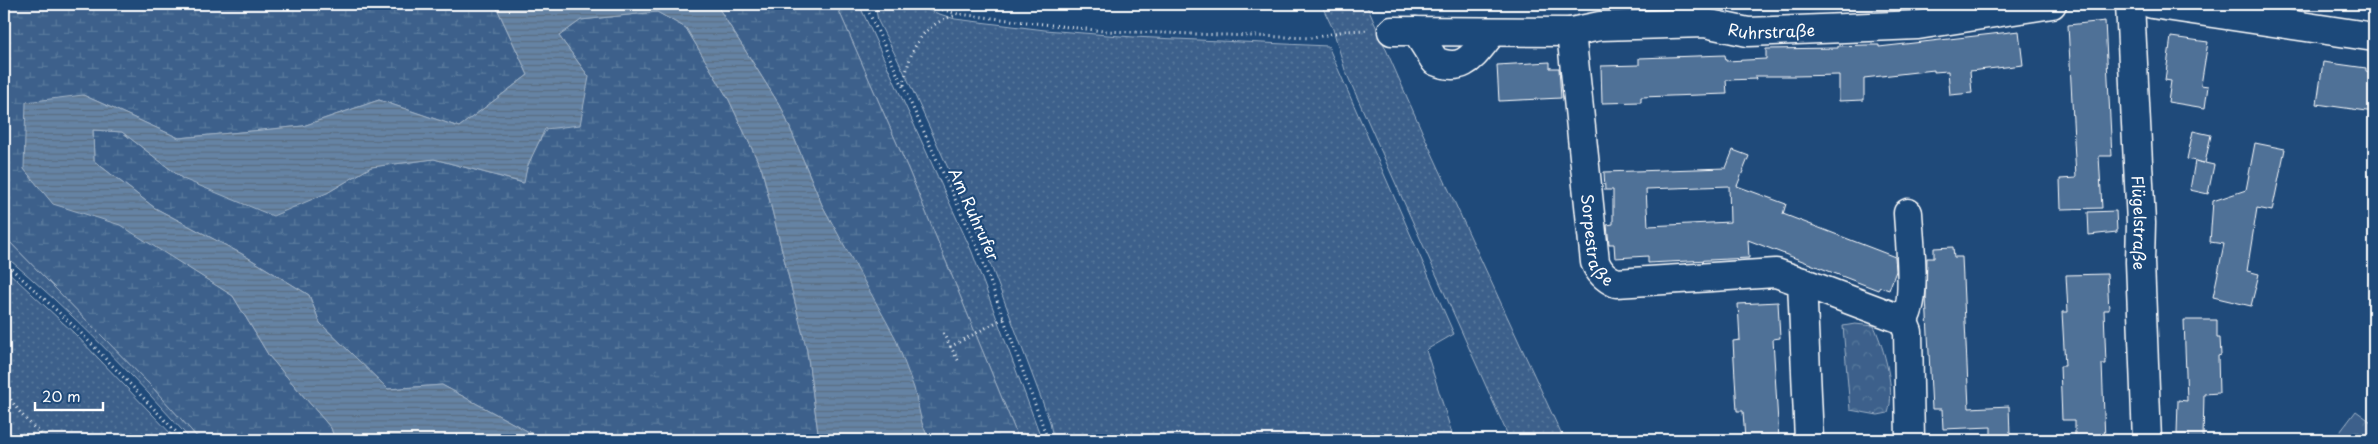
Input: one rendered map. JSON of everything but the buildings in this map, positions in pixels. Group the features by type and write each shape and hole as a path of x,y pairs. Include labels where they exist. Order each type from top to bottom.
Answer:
{"street":[{"name":"Ruhrstraße","path":"1393,31 1571,32 1600,26 1705,23 1748,32 1918,24 2037,4"},
{"name":"Flügelstraße","path":"2130,4 2141,223 2140,262 2147,440"},
{"path":"2152,4 2374,37"},
{"name":"Sorpestraße","path":"1571,32 1595,262 1602,275 1616,283 1776,273 1903,320"},
{"path":"1908,213 1911,296 1909,313 1903,320 1908,332 1910,440"},
{"path":"1802,282 1810,440"}],"path":[{"name":"Am Ruhrufer","path":"865,4 979,251 1048,440"},
{"path":"923,4 958,14 1103,31 1204,36 1313,38 1344,31 1393,31"},
{"path":"904,85 908,60 921,38 942,19 958,14"},
{"path":"4,262 78,330 184,440"},
{"path":"950,347 1004,318"},
{"path":"944,333 959,362"},
{"path":"4,386 8,396 24,417 48,440"}],"green space":[{"path":"4,4 495,4 528,75 459,127 379,100 303,126 179,138 83,95 24,169 53,203 120,224 233,296 269,356 331,428 335,440 200,440 153,388 4,236"},
{"path":"716,4 836,4 909,171 1019,440 929,440 856,268 822,205 782,109"},
{"path":"836,4 859,4 972,252 1042,440 1019,440 909,171"},
{"path":"879,4 909,4 955,19 1045,30 1133,37 1328,46 1454,334 1426,350 1454,440 1053,440 1050,422 984,247 907,78 878,21 876,10"},
{"path":"1321,4 1366,4 1425,138 1564,440 1510,440 1345,70 1333,29"},
{"path":"657,12 686,28 729,100 762,170 807,351 819,440 544,440 442,385 388,389 320,323 309,295 242,254 155,208 94,161 93,130 122,132 183,179 327,193 371,167 434,159 523,183 527,167 540,139 589,77 559,36 581,20"},
{"path":"4,236 153,388 200,440 191,440 101,344 4,255"},
{"path":"4,268 74,333 177,440 4,440"},
{"path":"1855,324 1874,326 1878,335 1890,381 1891,393 1888,413 1878,415 1850,410 1843,326"},
{"path":"2356,411 2374,424 2374,440 2334,440"}],"shaded area":[{"path":"495,4 716,4 782,109 822,205 895,337 914,388 922,423 929,440 819,440 807,351 762,170 729,100 686,28 657,12 581,20 559,36 589,77 580,125 545,129 527,167 524,183 434,159 371,167 327,193 273,216 183,179 122,132 93,130 94,161 155,208 242,254 309,295 320,323 388,389 442,385 544,440 335,440 331,428 269,356 233,296 120,225 53,204 24,169 26,102 83,95 179,138 303,126 379,100 459,127 528,75"}]}
